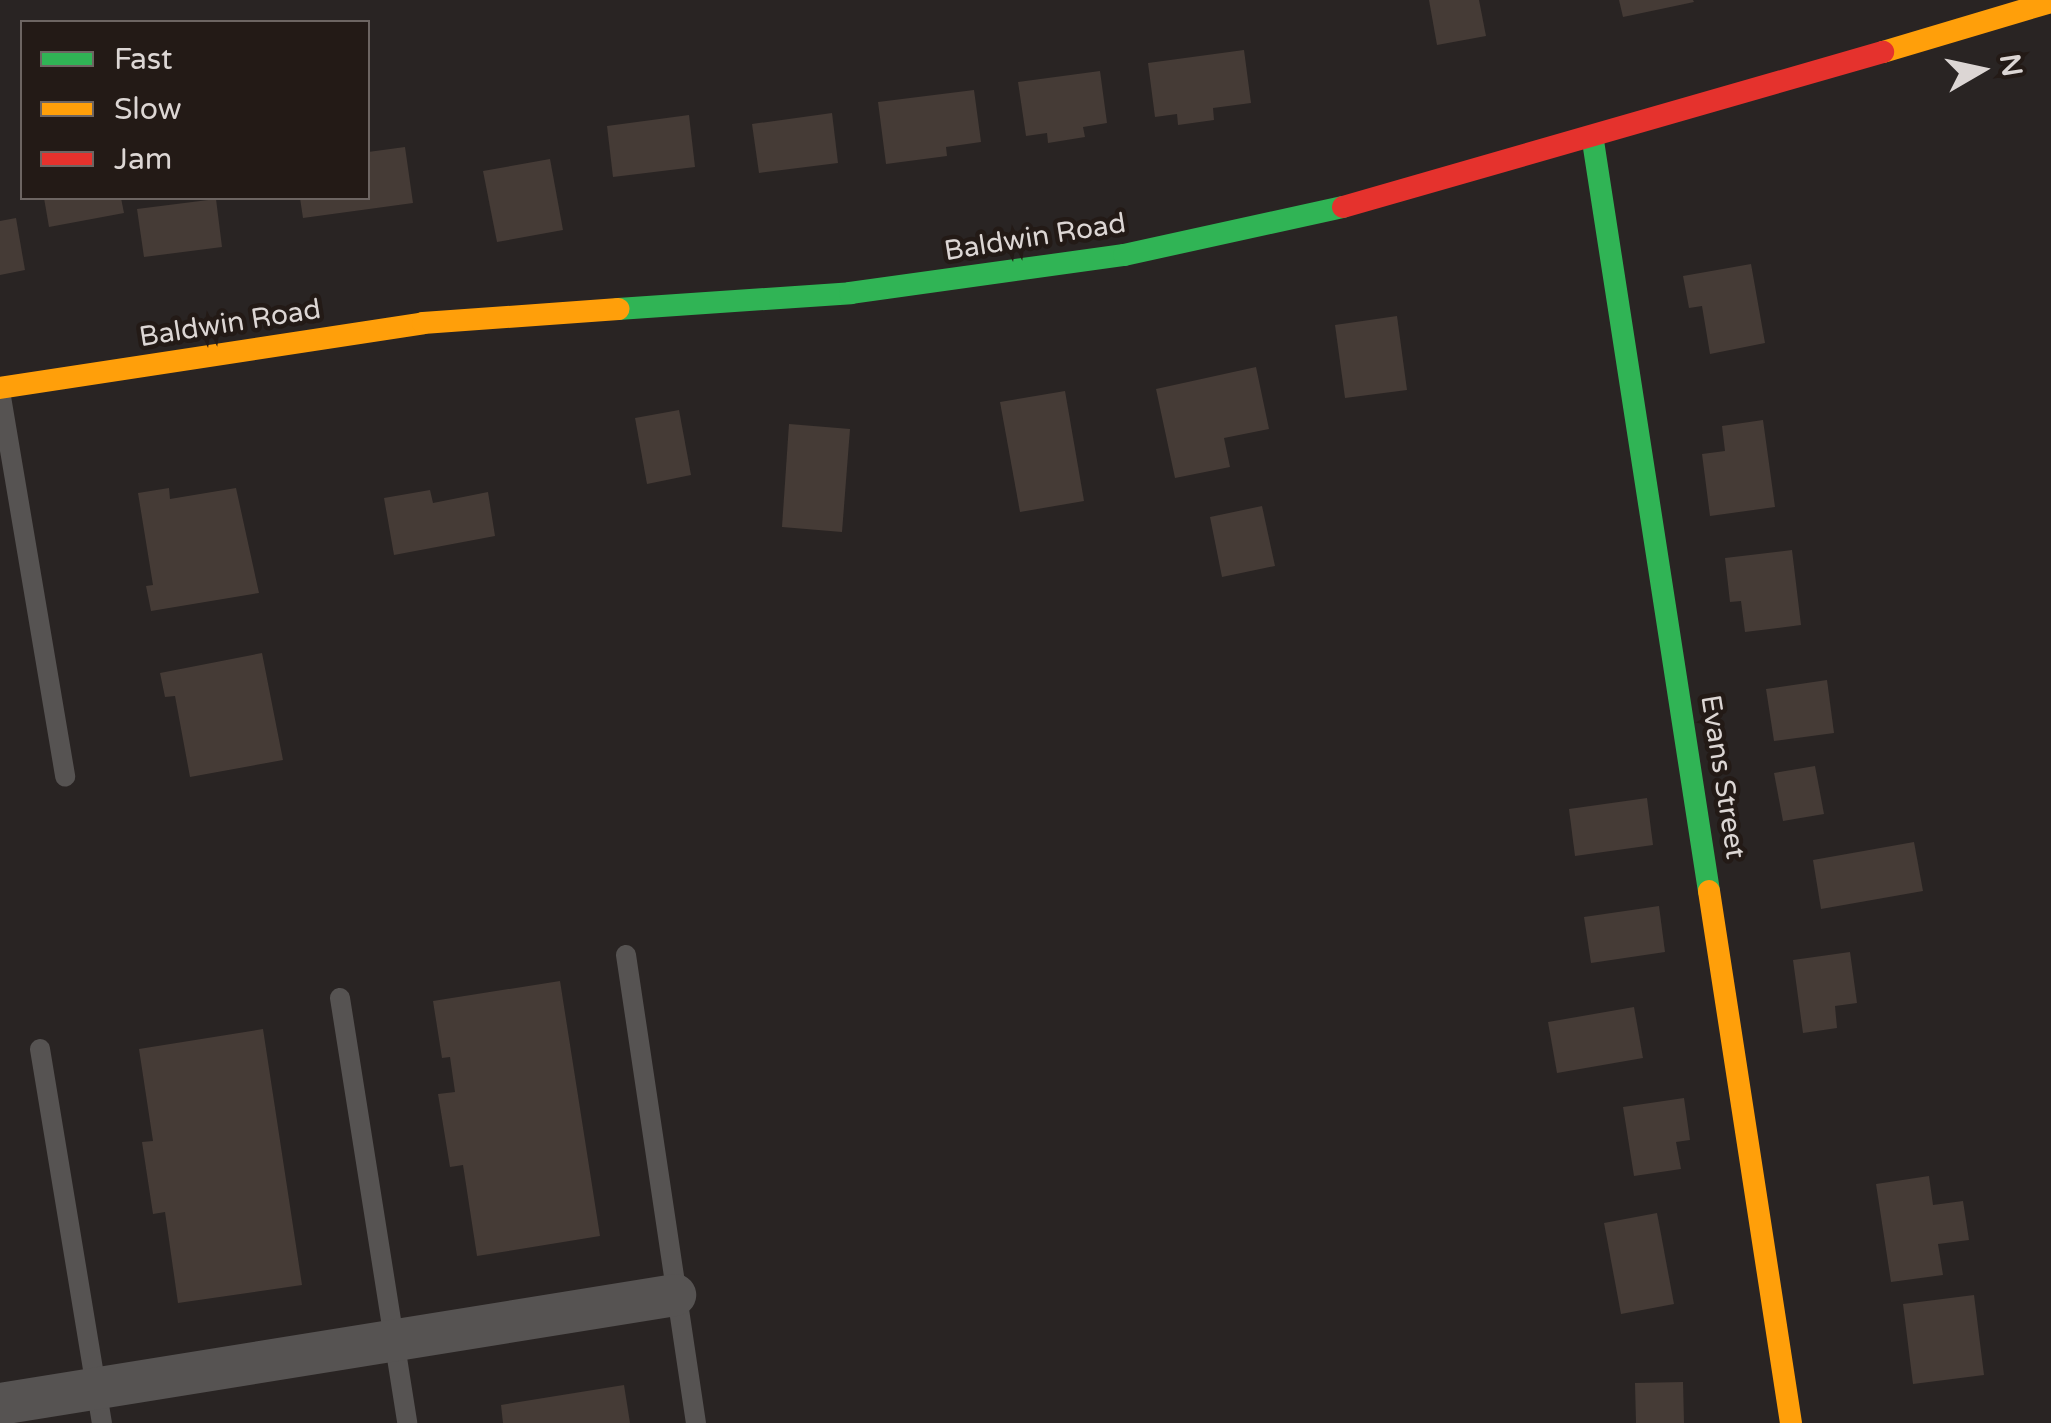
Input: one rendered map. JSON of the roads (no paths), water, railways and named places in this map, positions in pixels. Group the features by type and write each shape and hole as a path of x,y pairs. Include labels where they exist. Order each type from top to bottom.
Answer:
{"street":[{"name":"Baldwin Road","path":"0,389 423,323 850,293 1033,270 1407,193 2051,2"},
{"name":"Evans Street","path":"1592,141 1791,1423"},
{"path":"0,1404 99,1406 393,1341 675,1295"}],"lane":[{"path":"0,389 64,777"},
{"path":"626,954 696,1423"},
{"path":"340,998 406,1423"},
{"path":"40,1050 99,1406"}]}
